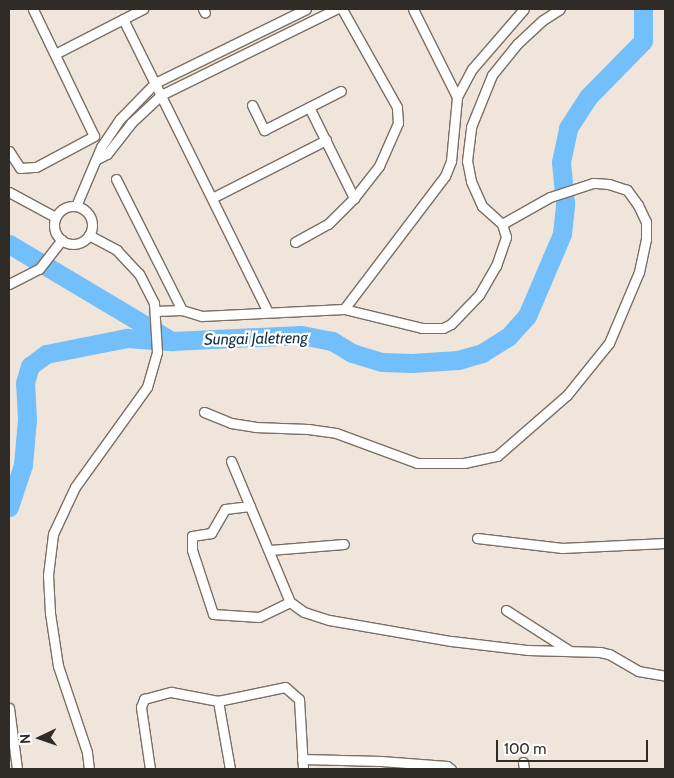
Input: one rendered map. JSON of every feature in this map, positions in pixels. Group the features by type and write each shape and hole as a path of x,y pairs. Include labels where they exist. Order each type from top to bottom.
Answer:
{"street":[{"path":"9,151 20,168 36,167 94,136 33,9"},
{"path":"55,54 143,9"},
{"path":"76,206 98,159 101,147 120,119 155,83 306,9"},
{"path":"98,159 107,154 131,123 160,95 336,9"},
{"path":"295,242 328,224 354,198 388,148 398,123 398,107 342,9"},
{"path":"413,9 457,97"},
{"path":"344,309 445,176 451,161 457,97 472,69 524,9"},
{"path":"155,310 182,310 202,316 267,310 344,309 422,328 443,328 452,324 479,295 496,266 506,236 502,224 482,206 471,181 467,161 471,127 492,75 517,44 560,9"},
{"path":"123,19 267,310"},
{"path":"252,106 264,130 341,91"},
{"path":"309,107 354,198"},
{"path":"212,198 326,140"},
{"path":"116,179 182,310"},
{"path":"204,412 231,423 256,427 336,433 417,464 464,463 497,456 554,407 594,363 609,343 640,272 646,239 646,222 638,205 627,190 609,184 580,187 550,197 502,224"},
{"path":"9,192 55,217"},
{"path":"76,206 90,216 90,235 74,244 62,240 55,230 55,217 64,208 76,206"},
{"path":"89,769 86,752 58,666 50,613 48,575 54,534 75,487 148,387 158,352 155,310 139,274 117,250 90,235"},
{"path":"9,284 39,269 62,240"},
{"path":"231,461 270,550 290,602 317,618 460,642 610,654 638,672 665,676"},
{"path":"250,506 225,509 211,532 192,536 192,550 213,614 254,618 290,602"},
{"path":"477,538 562,548 665,543"},
{"path":"270,550 344,544"},
{"path":"506,610 570,651"},
{"path":"150,769 141,707 144,699 171,692 218,701 278,688 291,690 300,699 303,769"},
{"path":"218,701 230,769"},
{"path":"9,708 17,769"},
{"path":"302,759 391,762 447,766 451,769"}],"waterway":[{"name":"Sungai Jaletreng","path":"9,244 172,341 301,335 332,341 352,353 381,362 412,363 458,360 482,353 508,337 527,316 562,234 565,203 561,162 568,128 588,97 643,41 643,9"},
{"path":"9,507 23,465 27,419 25,383 30,366 46,354 127,338 168,341"}]}
